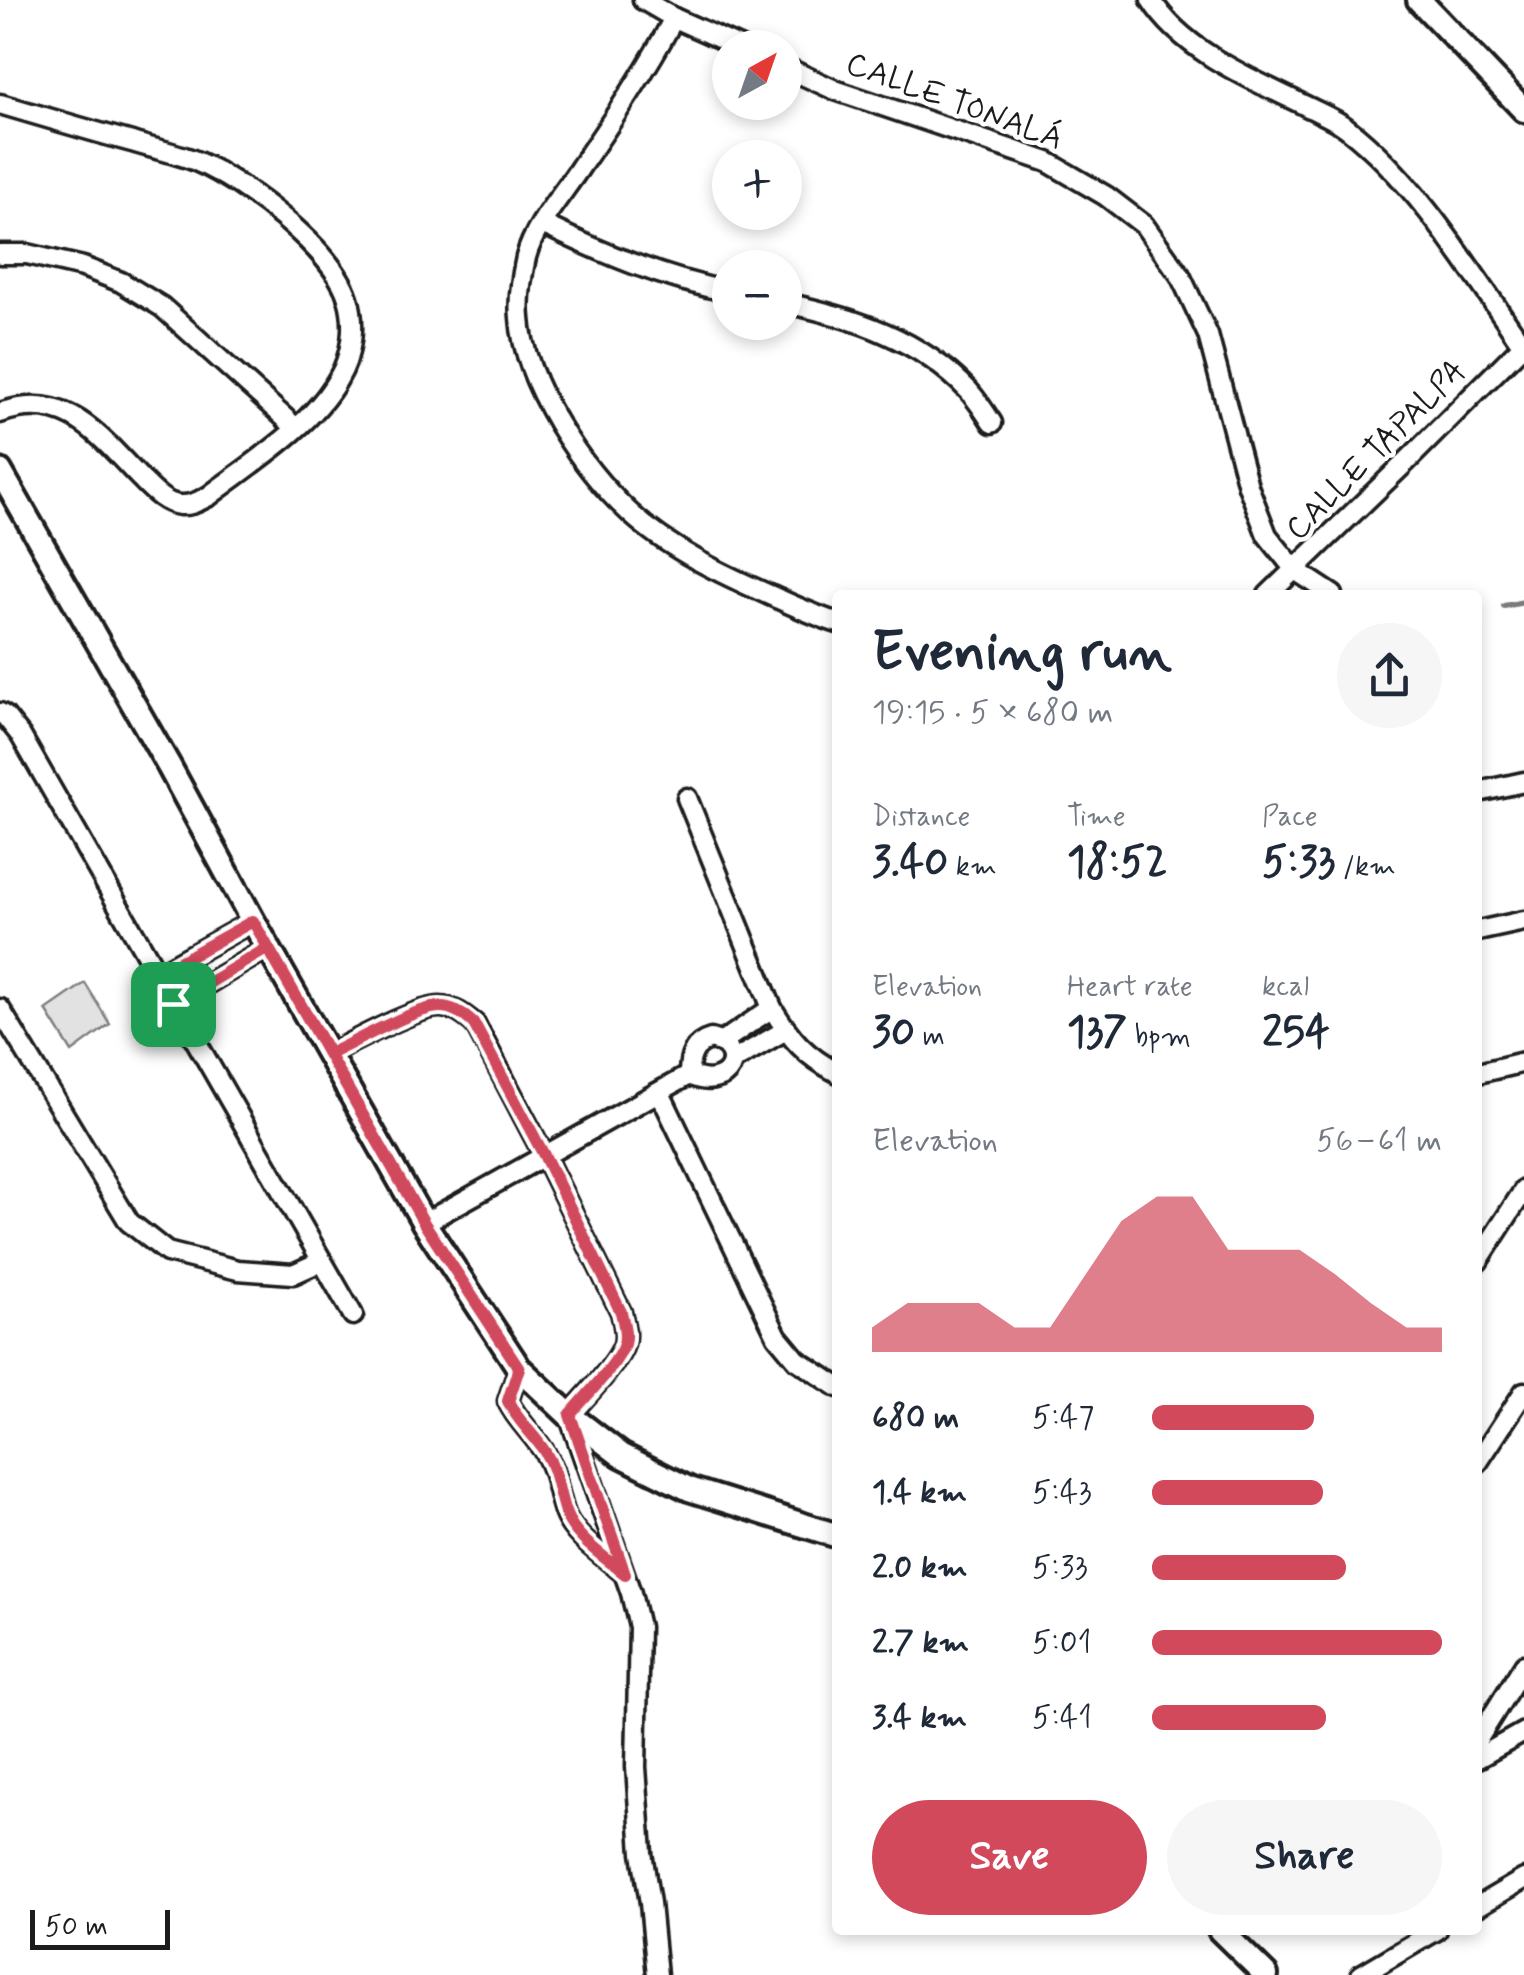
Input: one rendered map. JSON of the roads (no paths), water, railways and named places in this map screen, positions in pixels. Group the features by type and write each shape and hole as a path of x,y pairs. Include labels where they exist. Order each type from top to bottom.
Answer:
{"street":[{"path":"642,0 712,35"},
{"path":"1150,0 1161,16 1204,53 1344,126 1392,168 1523,346"},
{"path":"1420,0 1524,110"},
{"path":"674,18 526,255 520,318 529,362 544,400 586,466 631,514 686,554 832,620"},
{"name":"CALLE TONALÁ","path":"802,75 835,90 1048,162 1106,196 1144,226 1180,275 1208,334 1248,486 1267,536 1295,570 1325,590"},
{"path":"0,104 197,162 249,191 312,245 338,276 348,298 352,326 348,358 322,403 296,428 194,504 167,502 72,414 43,406 0,414"},
{"path":"542,224 596,250 712,288"},
{"path":"0,254 46,258 121,282 162,307 296,428"},
{"path":"802,306 882,331 926,354 969,391 992,423"},
{"name":"CALLE TAPALPA","path":"1273,590 1523,346"},
{"path":"0,471 424,1223 519,1368 621,1456 689,1489 832,1534"},
{"path":"0,713 21,736 353,1314"},
{"path":"1482,791 1524,782"},
{"path":"687,798 772,1008 814,1061 832,1070"},
{"path":"156,975 253,921"},
{"path":"1482,930 1524,921"},
{"path":"173,1004 268,948"},
{"path":"329,1054 419,1012 440,1007 460,1011 474,1024 621,1312 624,1345 570,1415"},
{"path":"722,1042 772,1008"},
{"path":"0,1009 129,1222 167,1252 238,1270 293,1274 322,1261"},
{"path":"732,1061 786,1030"},
{"path":"711,1039 730,1050 730,1071 722,1078 701,1080 689,1075 689,1063 700,1042 711,1039"},
{"path":"1482,1071 1524,1062"},
{"path":"424,1223 689,1075"},
{"path":"660,1093 777,1336 797,1360 832,1384"},
{"path":"1482,1255 1522,1198"},
{"path":"519,1368 508,1401 513,1413 544,1450 556,1473 566,1516 579,1534 625,1574"},
{"path":"1482,1456 1524,1392"},
{"path":"570,1415 625,1574 639,1627 636,1767 657,1975"},
{"path":"1482,1733 1524,1665"},
{"path":"1482,1756 1524,1732"},
{"path":"1482,1904 1524,1879"},
{"path":"1225,1935 1266,1975"},
{"path":"1361,1975 1429,1935"}],"waterway":[{"path":"1504,606 1524,602"}]}
